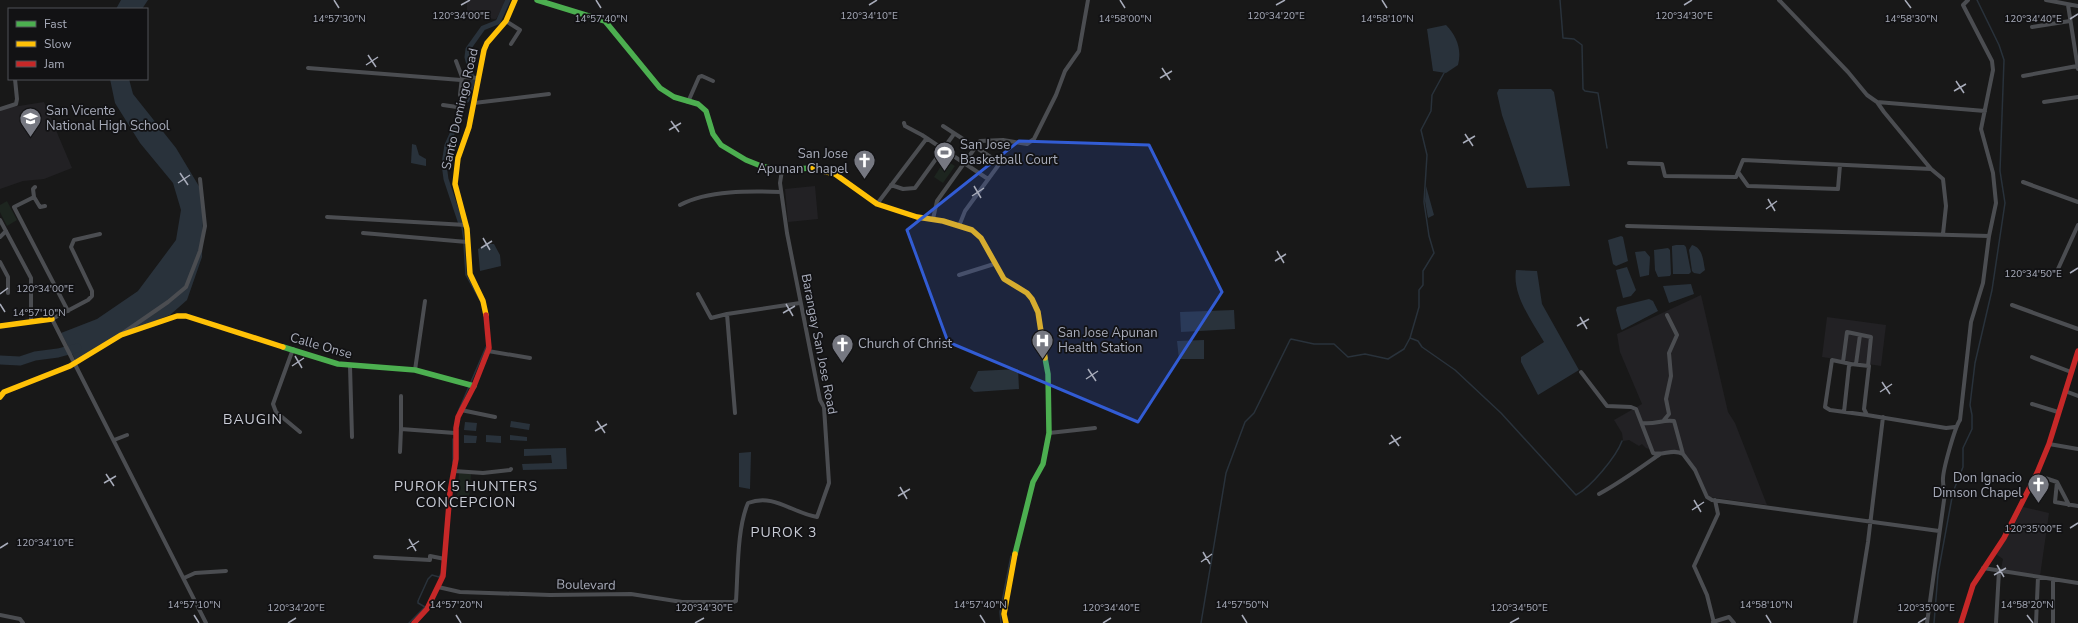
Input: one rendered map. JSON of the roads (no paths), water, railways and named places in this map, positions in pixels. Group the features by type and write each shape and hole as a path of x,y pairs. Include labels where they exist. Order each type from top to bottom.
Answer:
{"street":[{"name":"Santo Domingo Road","path":"414,623 427,609 443,576 450,492 456,459 454,433 458,417 471,385 488,351 486,311 484,301 470,274 466,225 455,184 458,158 469,127 474,103 475,78 487,43 506,21 515,0"},
{"path":"537,0 605,21 660,88 674,97 698,104 706,111 713,134 720,145 746,160 761,166 782,170 811,168 835,174 877,204 917,217 934,219 972,230 981,238 994,264 1004,279 1027,293 1032,299 1038,312 1048,374 1049,433 1043,464 1033,482 1019,535 1004,614 1006,623"},
{"path":"934,219 937,201 980,141 986,140 1027,144 1034,139 1056,95 1065,71 1079,51 1088,0"},
{"path":"1779,0 1848,72 1867,95 1877,102 1930,169 1943,179 1946,206 1943,234"},
{"path":"1927,623 1945,493 1942,480 1955,427 1960,420 1972,322 1983,283 1989,236 1996,203 1993,173 1981,129 1993,70 1992,61 1963,5 1968,0"},
{"path":"2046,0 2078,6"},
{"path":"2023,76 2078,68 2072,38 2068,5"},
{"path":"506,21 520,30 511,44"},
{"path":"2032,27 2070,21"},
{"path":"2072,38 2078,38"},
{"path":"443,105 457,108 462,100 460,95 462,78 456,61"},
{"path":"308,68 475,78"},
{"path":"688,102 698,77 702,76 713,81"},
{"path":"0,108 16,104 15,80"},
{"path":"474,103 549,94"},
{"path":"2044,102 2078,97"},
{"path":"1877,102 1985,110"},
{"path":"904,123 905,126 927,138 988,179"},
{"path":"943,126 1000,163 965,211 959,226"},
{"path":"891,185 903,189 914,188 954,134"},
{"path":"877,204 927,138"},
{"path":"1628,163 1662,164 1665,176 1736,177 1743,160 1930,169"},
{"path":"1738,172 1748,186 1838,189 1840,164"},
{"name":"Barangay San Jose Road","path":"733,602 736,601 745,510 748,503 756,500 769,500 792,507 798,512 817,517 829,483 824,407 820,400 800,302 781,192 782,170"},
{"path":"121,335 168,302 186,287 200,251 205,226 200,179"},
{"path":"2023,182 2078,202"},
{"path":"35,187 33,189 34,197 40,207 45,206"},
{"path":"680,205 689,200 730,192 781,192"},
{"path":"34,197 14,207 68,311"},
{"path":"327,216 466,225"},
{"path":"0,220 31,278 31,322"},
{"path":"2058,269 2076,236 2078,225"},
{"path":"1627,226 1989,236"},
{"path":"0,237 6,231"},
{"path":"363,233 467,242"},
{"path":"0,326 52,319 88,300 92,296 92,291 71,247 72,243 80,238 100,234"},
{"path":"0,262 8,277 8,293"},
{"path":"959,275 994,264"},
{"path":"698,294 712,318 727,314 800,302"},
{"path":"415,370 425,301"},
{"path":"2012,305 2078,329"},
{"path":"727,314 735,413"},
{"path":"1664,421 1669,414 1666,399 1671,376 1669,353 1677,335 1667,315"},
{"name":"Calle Onse","path":"0,397 4,392 74,364 121,335 166,318 186,316 350,366 415,370 471,385"},
{"path":"52,319 206,623"},
{"path":"1844,362 1847,332 1871,337 1868,366 1870,367 1864,409 1867,415"},
{"path":"1854,364 1860,335"},
{"path":"292,349 273,404 276,412 300,432"},
{"path":"488,351 530,358"},
{"path":"1961,623 1973,585 2004,538 2036,475 2049,444 2078,351"},
{"path":"2032,357 2071,372"},
{"path":"1868,366 1832,360 1825,404 1830,410 1883,417 1946,428 1955,427"},
{"path":"1844,412 1849,366 1854,364"},
{"path":"350,366 352,437"},
{"path":"1581,372 1607,406 1631,407 1636,409 1653,453 1675,451 1683,454"},
{"path":"2065,391 2078,396"},
{"path":"400,452 401,396"},
{"path":"2032,404 2058,412"},
{"path":"461,410 495,417"},
{"path":"1855,623 1883,417"},
{"path":"1642,423 1655,424 1664,421 1674,421 1683,454 1695,470 1707,496 1715,500 1939,531"},
{"path":"1049,433 1095,428"},
{"path":"401,429 454,433"},
{"path":"114,440 127,435"},
{"path":"2049,444 2078,449"},
{"path":"1599,494 1629,477 1635,470 1662,453"},
{"path":"454,471 483,473 511,469"},
{"path":"2036,475 2057,482 2069,505"},
{"path":"2057,482 2055,502 2078,506"},
{"path":"1715,500 1718,514 1694,566 1706,595 1713,622 1729,617 1734,623"},
{"path":"375,557 430,560 430,556 444,559"},
{"path":"1983,568 2078,583"},
{"path":"184,578 195,573 226,571"},
{"path":"1996,623 1999,571"},
{"path":"2036,623 2038,577"},
{"path":"2053,579 2053,623"},
{"name":"Boulevard","path":"438,587 460,592 550,595 631,594 682,602 733,602"},
{"path":"0,615 20,619 23,623"}],"waterway":[{"path":"461,224 446,179 444,164 447,145 456,125 462,104 467,100 473,80 467,57 468,49 483,28 498,22 508,0"},
{"path":"1560,0 1563,38 1574,39 1582,45 1583,89 1585,91 1598,93 1607,148"},
{"path":"1934,623 1938,574 1953,492 1963,467 1963,448 1972,429 1970,405 1975,363 1992,290 2005,203 2000,171 2004,60 1999,45 1977,0"},
{"path":"1444,73 1432,95 1431,111 1421,130 1427,155 1424,202 1429,236 1434,253 1423,271 1423,285 1419,290 1419,307 1410,338 1418,341 1422,347 1455,370 1501,413 1576,495 1596,479 1619,448 1622,441"},
{"path":"462,227 464,240"},
{"path":"464,244 466,275 481,302"},
{"path":"1201,623 1226,473 1245,422 1254,413 1290,340 1314,344 1334,344 1348,357 1365,354 1388,359 1404,349 1410,338"},
{"path":"458,412 486,347"},
{"path":"0,360 20,361 35,356 58,353 77,348"},
{"path":"453,439 453,463"},
{"path":"1001,623 1000,612 1011,556"},
{"path":"409,623 425,607 418,603 418,601 428,579 432,575 439,577 441,574"}],"place":[{"name":"San Vicente National High School","path":"30,138"},
{"name":"San Jose Basketball Court","path":"944,172"},
{"name":"San Jose Apunan Chapel","path":"864,180"},
{"name":"San Jose Apunan Health Station","path":"1042,360"},
{"name":"Church of Christ","path":"842,364"},
{"name":"Don Ignacio Dimson Chapel","path":"2038,504"}],"district":[{"name":"BAUGIN","path":"253,419"},
{"name":"PUROK 5 HUNTERS CONCEPCION","path":"466,494"},
{"name":"PUROK 3","path":"784,532"}]}
